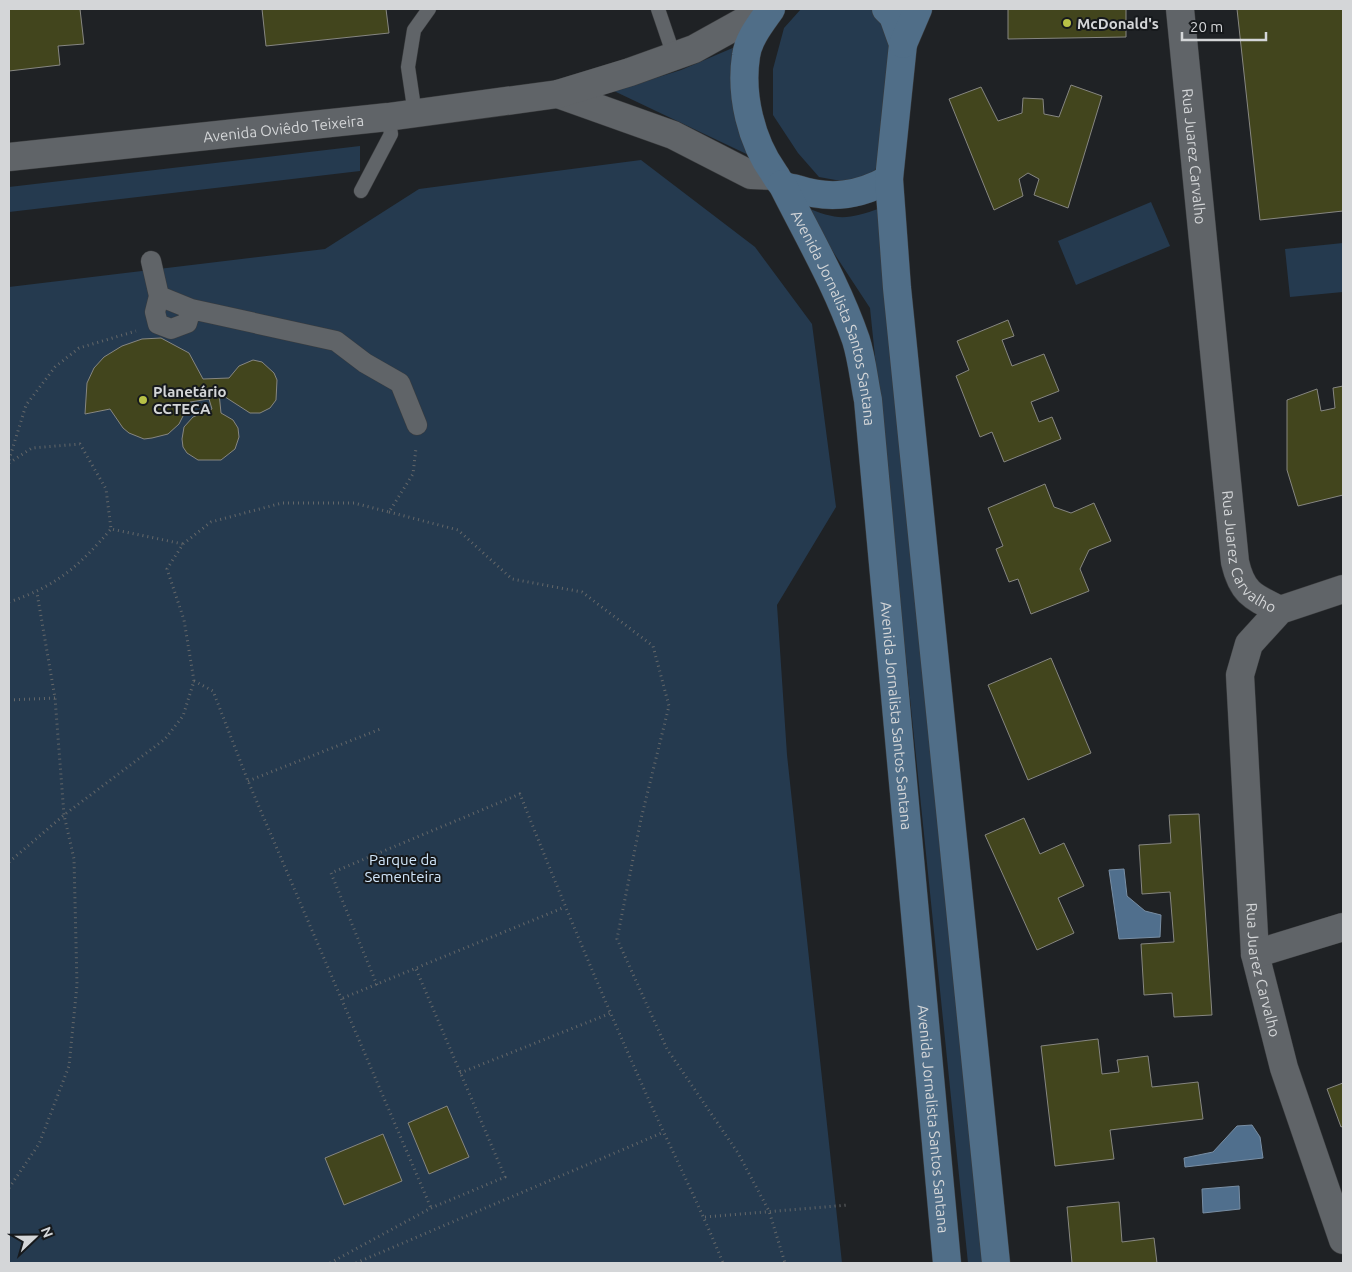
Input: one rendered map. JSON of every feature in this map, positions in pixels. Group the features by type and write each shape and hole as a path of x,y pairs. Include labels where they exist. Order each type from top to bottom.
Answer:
{"main road":[{"name":"Avenida Jornalista Santos Santana","path":"771,9 756,31 746,54 745,87 753,130 763,157 779,180 826,267 857,342 868,400 947,1263"},
{"path":"886,9 893,16 903,44"},
{"path":"918,9 903,44 889,179 897,288 996,1263"},
{"path":"779,180 811,194 828,196 854,194 872,188 889,179"}],"street":[{"name":"Avenida Oviêdo Teixeira","path":"9,157 415,114 558,94 694,49 766,9"},
{"name":"Rua Juarez Carvalho","path":"1180,9 1235,562 1238,577 1245,590 1280,610 1249,644 1240,675 1256,954 1284,1068 1343,1239"},
{"name":"Avenida Oviêdo Teixeira","path":"558,94 673,135 751,175 779,180"},
{"path":"151,261 159,296 155,312 158,324 172,329 187,323 191,309"},
{"path":"159,296 191,309 336,341 365,363 400,383 417,425"},
{"path":"1280,610 1343,589"},
{"path":"1256,954 1343,927"}],"lane":[{"path":"415,114 408,67 414,30 429,9"},
{"path":"658,9 674,56"},
{"path":"361,191 392,134 388,117"}],"path":[{"path":"9,462 26,405 55,367 79,348 158,324"},
{"path":"389,512 414,474 417,425"},
{"path":"9,462 32,448 80,444 106,489 111,529 81,563 37,593 9,602"},
{"path":"9,862 64,815 165,739 183,716 194,680 184,620 167,569 183,544 211,522 282,503 354,503 458,530 512,579 582,592 653,646 669,706 641,819 617,939 667,1049 738,1153 770,1212 785,1263"},
{"path":"111,529 183,544"},
{"path":"9,1188 39,1144 69,1066 77,984 74,859 64,815 55,698 37,593"},
{"path":"194,680 213,691 248,781 431,1208"},
{"path":"9,700 55,698"},
{"path":"248,781 382,728"},
{"path":"377,985 331,873 520,794 565,907 664,1132 705,1217 723,1263"},
{"path":"342,998 565,907"},
{"path":"330,1263 431,1208 504,1177 416,969"},
{"path":"460,1073 611,1013"},
{"path":"356,1263 664,1132"},
{"path":"705,1217 848,1205"}],"green space":[{"path":"801,9 876,9 888,26 889,62 881,160 871,176 841,181 819,177 798,153 773,115 773,69 784,28"},
{"path":"742,44 757,159 614,91 681,70"},
{"path":"360,146 360,171 9,212 9,187"},
{"name":"Parque da Sementeira","path":"641,160 755,247 812,324 836,507 777,605 787,755 842,1263 9,1263 9,287 325,249 419,189"},
{"path":"1151,202 1170,246 1076,285 1058,241"},
{"path":"803,206 825,214 842,217 859,215 881,208 985,1263 968,1263 870,308"},
{"path":"1343,243 1343,292 1290,297 1285,249"}],"shaded area":[{"path":"1124,869 1127,896 1145,911 1161,915 1160,937 1119,939 1109,870"},
{"path":"1252,1125 1260,1137 1263,1158 1185,1167 1184,1158 1213,1152 1237,1126"},
{"path":"1239,1186 1240,1209 1203,1213 1202,1189"}],"building":[{"path":"9,9 80,9 84,44 58,46 60,65 9,71"},
{"path":"262,9 386,9 389,33 266,46"},
{"name":"McDonald's","path":"1008,9 1126,9 1126,37 1008,39"},
{"path":"1237,9 1343,9 1343,211 1260,220"},
{"path":"1071,85 1102,96 1068,208 1034,195 1039,179 1028,173 1019,179 1023,196 994,210 949,99 981,87 998,121 1022,113 1023,98 1043,99 1044,114 1059,117"},
{"path":"1008,320 1014,336 1002,340 1012,366 1044,354 1059,391 1031,402 1039,422 1052,417 1061,439 1004,462 992,432 980,437 956,376 969,370 957,341"},
{"name":"Planetário CCTECA","path":"161,338 189,353 203,379 229,378 239,366 253,360 262,362 274,373 277,380 276,400 270,408 260,413 250,413 219,393 221,413 233,420 238,428 239,437 235,449 221,460 198,460 187,453 183,447 184,427 193,417 212,409 209,399 190,402 179,424 168,434 144,439 129,433 123,428 110,409 85,414 87,383 94,368 104,357 122,346 142,339"},
{"path":"1343,386 1343,495 1298,506 1287,470 1287,400 1317,389 1321,411 1335,408 1333,388"},
{"path":"1045,484 1054,507 1071,513 1094,503 1111,541 1089,550 1080,569 1089,591 1031,614 1018,579 1009,582 996,549 1003,546 988,508"},
{"path":"1051,658 1091,753 1028,780 988,685"},
{"path":"1199,814 1212,1015 1174,1017 1172,993 1144,995 1141,944 1174,942 1170,892 1142,894 1139,845 1171,843 1169,815"},
{"path":"1024,818 1040,854 1064,843 1084,886 1058,898 1074,933 1037,950 985,835"},
{"path":"1098,1039 1102,1074 1119,1072 1117,1060 1148,1056 1152,1087 1198,1082 1203,1119 1110,1130 1114,1159 1055,1166 1041,1046"},
{"path":"1343,1083 1343,1126 1341,1127 1327,1089"},
{"path":"447,1106 469,1157 429,1174 408,1123"},
{"path":"383,1134 402,1181 344,1205 325,1158"},
{"path":"1119,1202 1122,1242 1154,1238 1157,1263 1072,1263 1067,1207"}],"place":[{"name":"McDonald's","path":"1067,23"},
{"name":"Planetário CCTECA","path":"143,400"}]}
